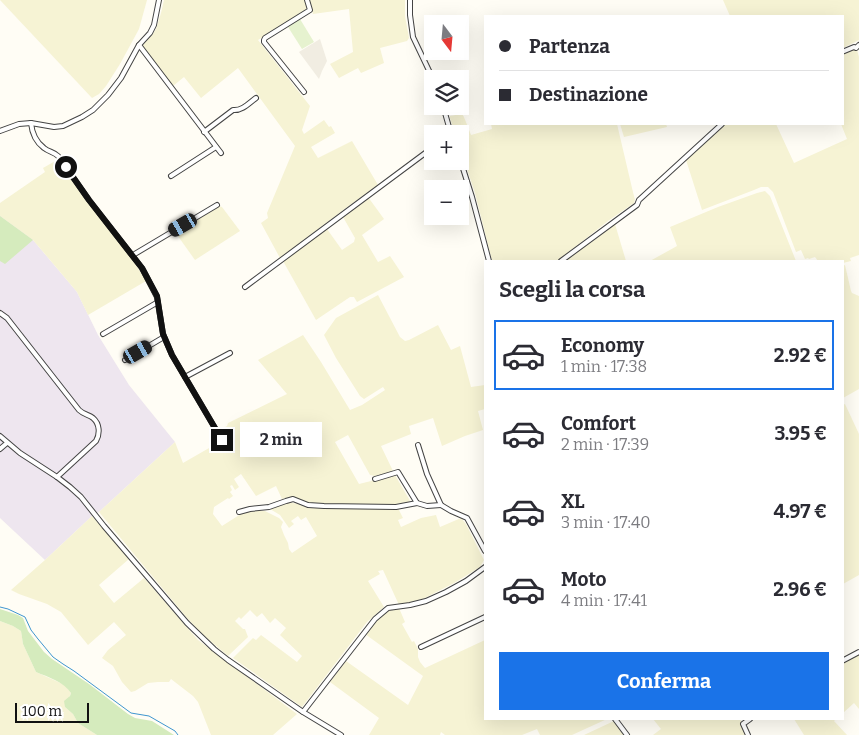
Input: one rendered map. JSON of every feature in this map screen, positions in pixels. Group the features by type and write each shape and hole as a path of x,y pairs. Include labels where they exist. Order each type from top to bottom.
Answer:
{"street":[{"path":"0,130 19,124 31,123 54,127 64,126 93,110 121,78 139,45 150,33 154,25 159,0"},
{"path":"304,92 264,40 310,10 307,0"},
{"path":"410,0 413,37 428,70"},
{"path":"139,45 221,153"},
{"path":"844,51 856,48 859,45"},
{"path":"204,132 232,110 242,109 256,98"},
{"path":"31,123 32,129 44,149 54,152 58,156 89,200 142,268 158,302 164,337 172,355 222,440"},
{"path":"562,260 636,205 639,200 721,125"},
{"path":"171,176 216,148"},
{"path":"245,287 424,154"},
{"path":"463,170 489,260"},
{"path":"132,255 217,205"},
{"path":"103,334 158,302"},
{"path":"0,313 7,318 79,410 92,417 99,430 99,436 96,441 57,477"},
{"path":"125,360 164,337"},
{"path":"185,378 230,353"},
{"path":"0,436 20,453 57,477 81,497 187,623 214,649 303,712 341,735"},
{"path":"0,448 7,442"},
{"path":"418,446 427,474 441,504 467,518 484,549"},
{"path":"375,479 398,472 417,503"},
{"path":"239,512 250,508 269,507 293,499 308,504 324,506 396,507 417,503 427,506 441,504"},
{"path":"303,712 375,619 388,608 426,601 466,581 484,568"},
{"path":"420,647 484,617"},
{"path":"844,660 859,652"},
{"path":"616,720 627,735"},
{"path":"748,735 743,724 749,720"}],"shaded area":[{"path":"0,0 147,0 139,29 120,64 106,86 99,94 92,98"},
{"path":"164,0 305,0 307,10 258,40 310,106 302,130 304,134 324,120 335,133 311,147 318,158 352,141 378,185 280,258 261,223 268,218 267,213 295,146 238,68 201,98 184,77 173,86 142,46 156,29"},
{"path":"309,0 405,0 405,16 409,38 407,41 380,48 384,63 361,73 358,68 339,78 330,64 353,52 349,9 313,14"},
{"path":"723,0 859,0 859,40 844,48 844,15 730,15"},
{"path":"320,39 327,61 319,79 299,52"},
{"path":"853,49 857,50 859,57 859,255 850,258 851,261 844,263 844,260 817,260 815,257 805,259 801,250 796,252 773,192 768,187 761,187 702,210 686,160 725,125 776,125 794,163 847,139 841,125 844,125 844,53"},
{"path":"463,115 467,125 452,125 450,116"},
{"path":"491,125 617,125 635,200 634,203 608,221 560,260 492,260 467,170 469,170 469,130 471,135 492,129"},
{"path":"620,125 666,125 667,127 624,137"},
{"path":"57,160 60,161 146,281 88,315 77,292 33,240 0,216 0,203 45,172 43,168"},
{"path":"765,191 770,196 796,260 652,260 677,246 670,227"},
{"path":"368,197 384,219 362,235 378,262 390,256 404,277 357,302 354,297 350,297 316,320 283,261 327,229 342,250 354,242 355,238 343,217"},
{"path":"219,206 222,207 240,231 195,260 175,232"},
{"path":"0,216 33,240 77,292 98,335 129,385 175,442 45,560 0,518"},
{"path":"615,224 626,260 566,260 568,258"},
{"path":"844,265 851,291 859,296 859,389 844,397"},
{"path":"378,295 400,337 405,341 438,325 451,350 460,346 471,387 484,385 484,409 478,411 483,430 442,446 433,418 409,426 411,434 381,446 393,472 375,476 370,475 348,435 335,442 359,484 395,475 410,501 408,502 390,505 354,506 312,504 291,497 282,499 276,486 256,496 241,474 234,479 239,487 235,490 232,485 230,486 232,490 230,492 233,496 214,507 213,514 222,526 244,512 265,511 283,522 281,527 292,553 317,536 306,517 301,520 298,516 291,521 294,524 289,528 280,515 270,509 288,502 329,508 398,508 403,518 398,520 401,527 421,518 436,515 440,527 461,518 466,524 484,560 480,567 456,582 423,599 399,605 383,570 378,571 380,574 368,581 384,607 367,622 302,707 233,658 253,638 256,640 261,635 297,662 302,656 280,635 286,628 275,618 270,623 262,613 257,617 250,610 241,619 239,617 235,621 245,629 248,637 228,656 202,634 187,618 99,512 175,442 183,463 223,440 218,431 227,426 228,423 287,394 258,360 303,335 350,410 362,405 385,390 383,387 364,399 360,396 324,335 336,318"},
{"path":"844,404 859,434 859,575 844,583"},
{"path":"92,516 129,559 99,585 114,603 144,578 198,640 297,714 273,735 211,735 198,702 171,679 169,682 148,683 131,692 122,682 113,666 102,658 108,650 126,635 114,622 88,645 61,612 47,604 11,590"},
{"path":"399,608 405,622 402,624 412,642 414,641 418,649 420,662 425,668 484,640 484,720 605,720 572,735 540,735 537,729 522,735 445,735 441,732 440,735 369,735 379,718 330,682 346,661 408,705 423,676 365,634 374,621 385,611"},
{"path":"0,621 21,631 23,644 36,672 65,685 71,693 65,707 73,714 78,723 97,735 0,735"},
{"path":"859,653 859,709 854,703 844,712 844,662"},
{"path":"654,720 740,720 746,735 653,735 661,729"},
{"path":"795,720 835,720 847,735 804,735"},
{"path":"614,721 624,735 584,735"}],"green space":[{"path":"300,19 314,42 302,49 288,27"},
{"path":"0,216 33,240 5,264 0,261"},
{"path":"0,609 23,618 28,631 44,652 52,659 128,714 135,718 152,721 174,735 97,735 78,723 73,714 65,707 64,701 71,693 60,683 36,672 23,644 21,631 0,621"}],"waterway":[{"path":"0,607 25,617 31,630 53,657 131,713 149,716 175,731 178,735"}],"route":[{"path":"66,167 142,268 157,296 166,344 222,440"}]}
